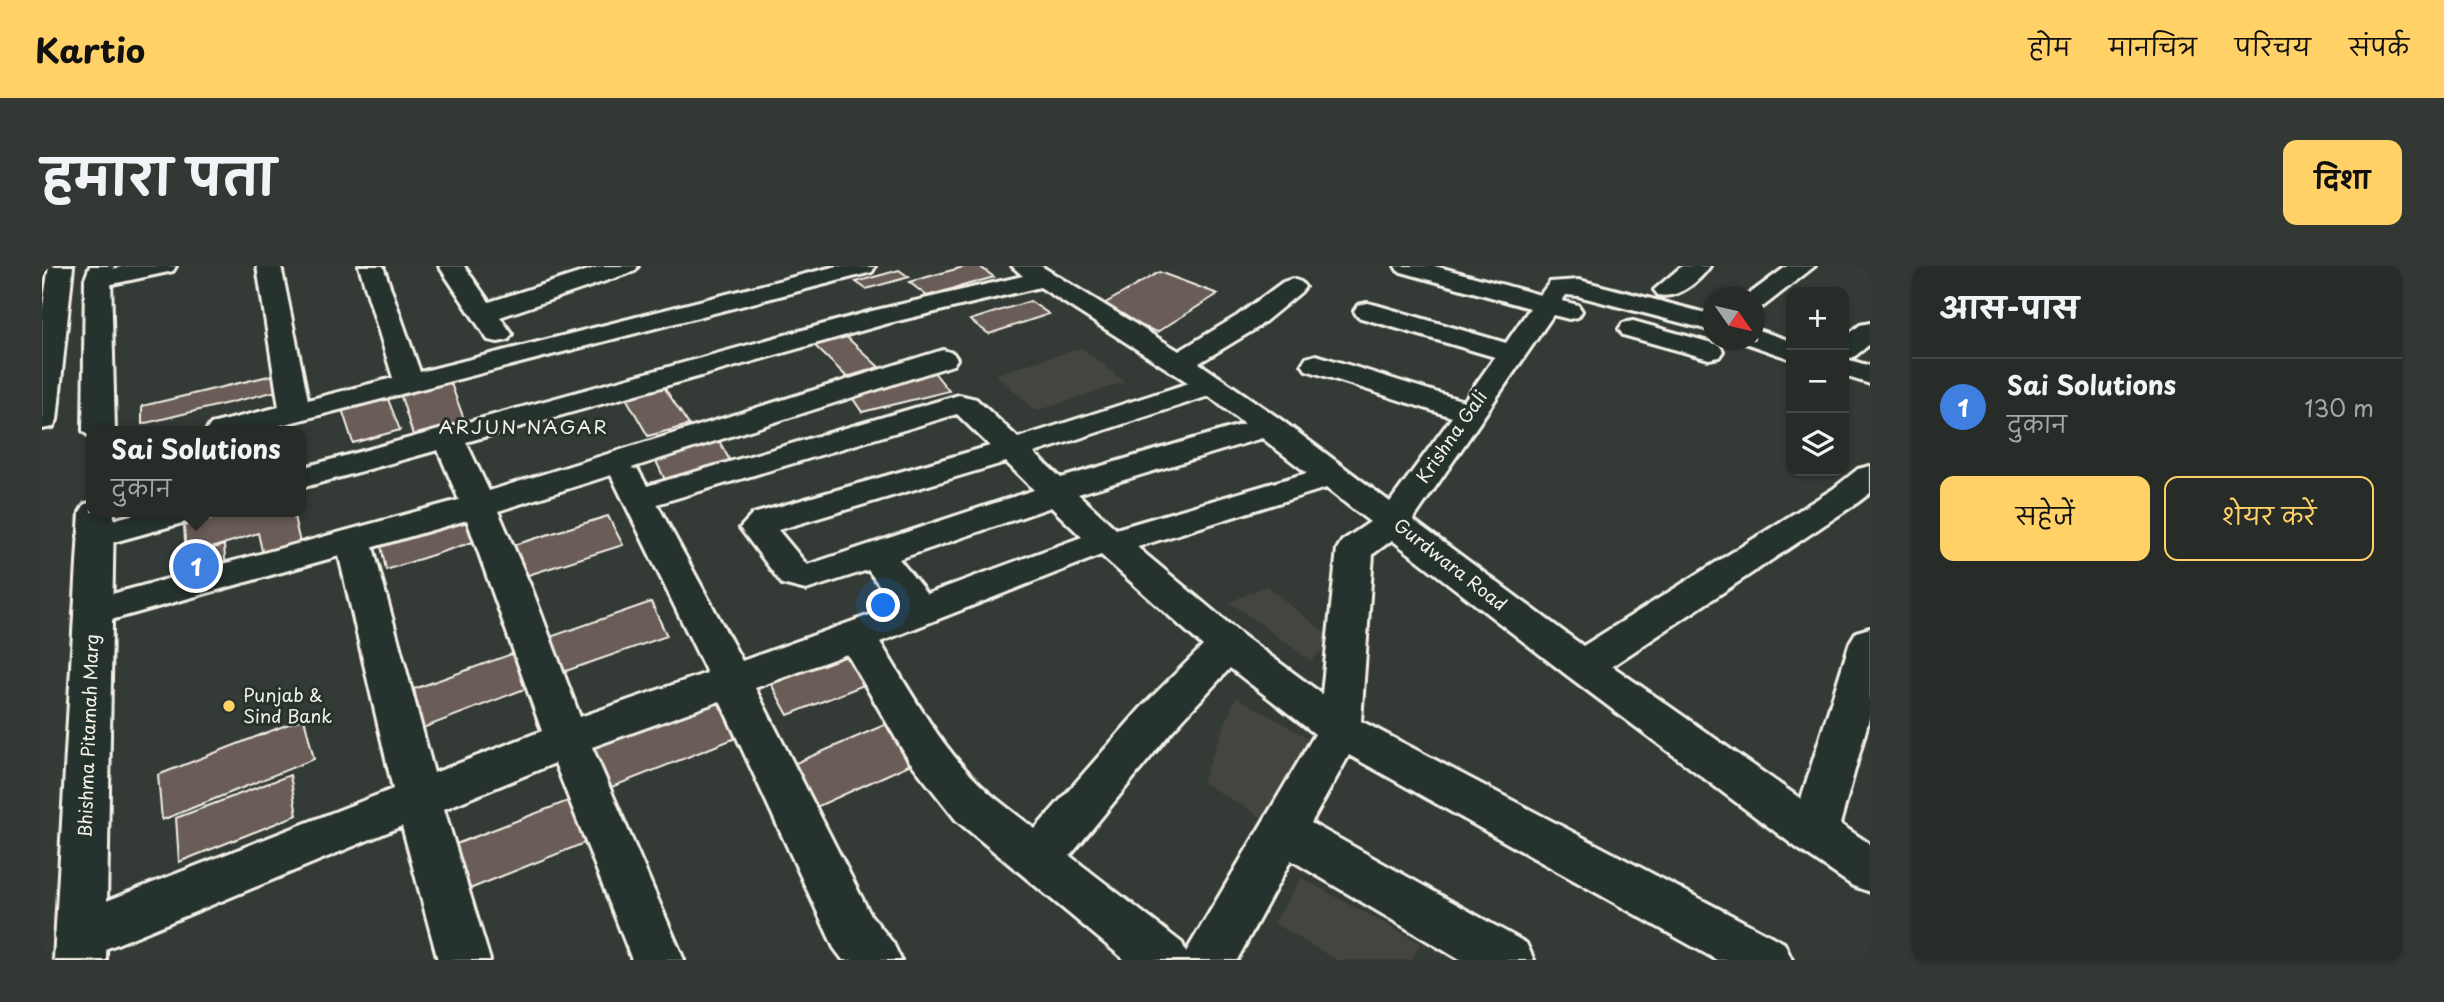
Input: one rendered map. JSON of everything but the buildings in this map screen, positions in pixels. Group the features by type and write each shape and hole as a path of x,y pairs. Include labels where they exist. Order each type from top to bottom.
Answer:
{"street":[{"path":"42,420 49,303 61,266"},
{"path":"99,426 100,272 164,266"},
{"path":"269,266 295,412"},
{"path":"371,266 409,383"},
{"path":"451,266 514,356"},
{"path":"484,313 626,266"},
{"path":"1407,266 1709,351"},
{"path":"1667,290 1698,266"},
{"path":"1765,293 1803,266"},
{"path":"855,297 863,267"},
{"path":"658,960 567,739 479,506 469,405 514,356 855,297 1034,273"},
{"name":"Gurdwara Road","path":"1034,273 1181,362 1334,475 1582,666 1870,872"},
{"path":"1546,305 1559,287 1565,286 1702,320"},
{"path":"1181,362 1237,328 1292,287"},
{"path":"306,476 469,405 855,297"},
{"name":"Krishna Gali","path":"1394,522 1546,305"},
{"path":"1367,311 1511,354"},
{"path":"1845,350 1870,331"},
{"path":"1765,341 1788,350"},
{"path":"93,612 479,506 943,359"},
{"path":"1316,364 1469,412"},
{"path":"1849,369 1870,375"},
{"path":"241,426 409,383 469,405"},
{"path":"1213,385 1012,450 761,524 758,528 795,575 801,578 1056,492 1269,426"},
{"path":"639,499 959,404 967,407 1107,541 1228,645 1338,729 1766,960"},
{"path":"794,453 836,501"},
{"path":"618,463 731,680 852,931 875,960"},
{"path":"81,948 419,799 567,739 856,636 1107,541 1133,537 1334,475"},
{"path":"1582,666 1845,496 1870,477"},
{"path":"96,524 146,517"},
{"path":"1209,960 1335,740 1353,554 1358,545 1394,522"},
{"name":"Bhishma Pitamah Marg","path":"81,948 96,524"},
{"path":"353,540 419,799 464,960"},
{"path":"875,554 920,612"},
{"path":"856,636 909,727 950,785 1038,860 1164,960"},
{"path":"1814,834 1859,720 1870,642"},
{"path":"1038,860 1156,720 1228,645"},
{"path":"1283,831 1508,960"}],"shaded area":[{"path":"1082,348 1125,382 1036,411 996,374"},
{"path":"1266,586 1334,640 1311,661 1230,602"},
{"path":"1236,697 1308,738 1268,821 1202,782"},
{"path":"1301,878 1420,943 1412,960 1336,960 1274,923"}],"place":[{"name":"Sai Solutions","path":"196,566"},
{"name":"Punjab & Sind Bank","path":"229,706"}],"district":[{"name":"ARJUN NAGAR","path":"524,427"}]}
